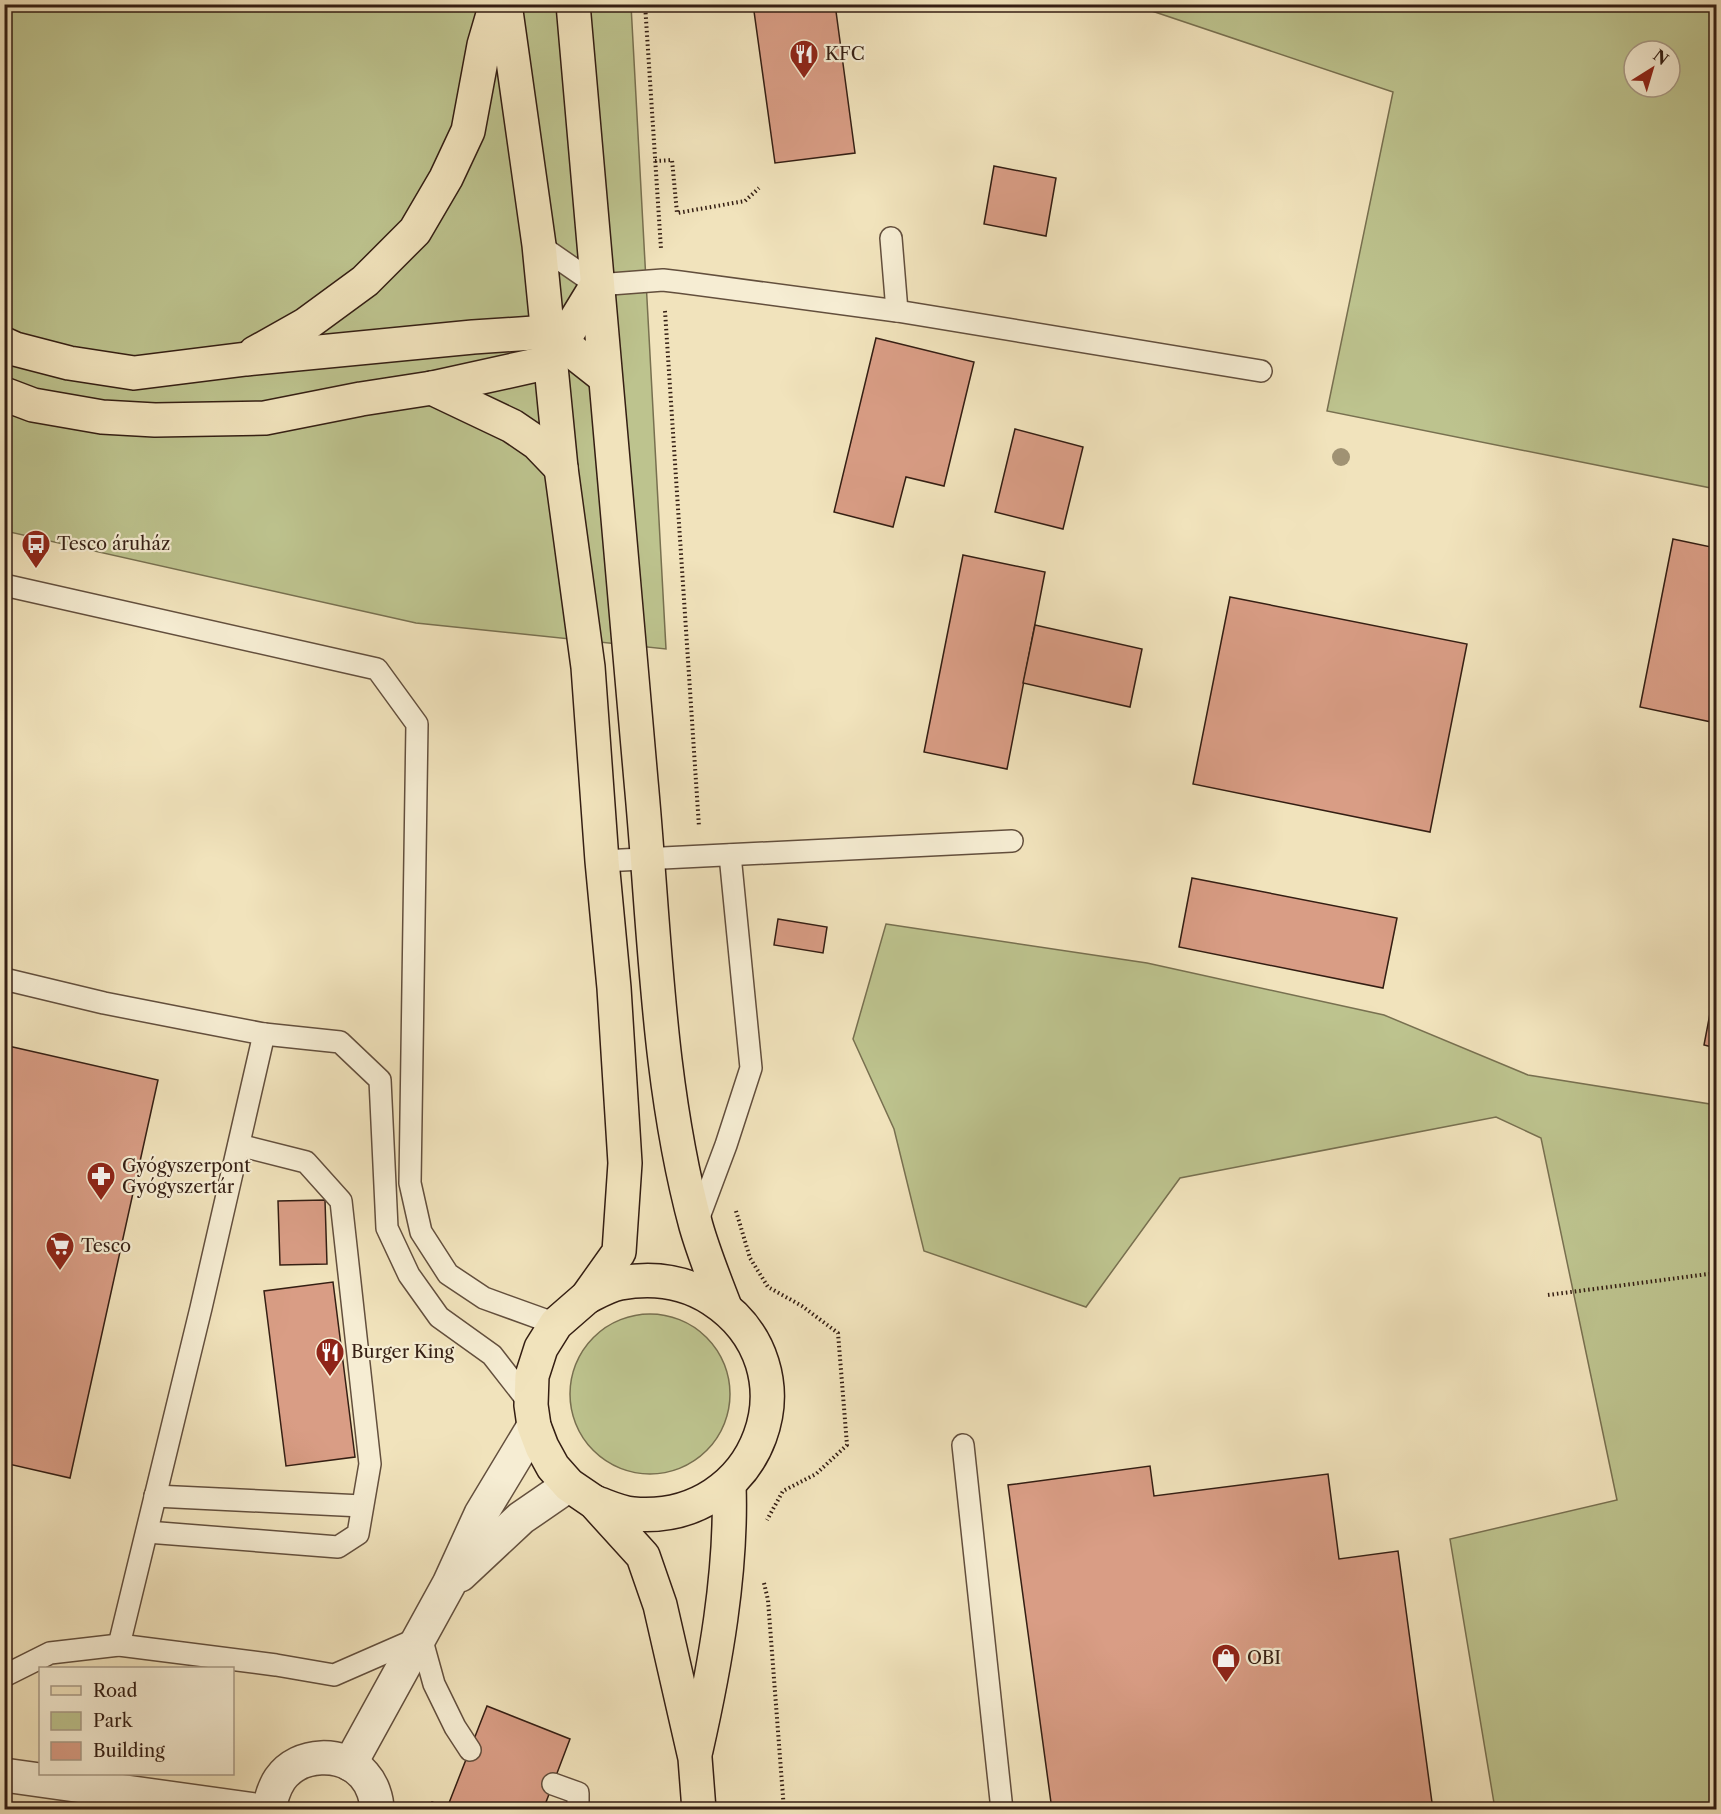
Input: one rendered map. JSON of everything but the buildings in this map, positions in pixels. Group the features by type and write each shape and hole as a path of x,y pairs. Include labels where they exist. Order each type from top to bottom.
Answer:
{"main road":[{"path":"246,359 305,325 365,281 415,231 446,178 468,131 484,45 496,4"},
{"path":"505,4 553,346 561,468 588,667 614,988 625,1162 619,1252 587,1297 556,1324 541,1348 532,1376 533,1416 547,1457 643,1556 660,1605 695,1758 699,1809"},
{"path":"573,4 658,995 670,1097 696,1226 725,1308"},
{"path":"4,394 33,405 102,417 155,420 265,418 432,388 553,346 597,285"},
{"path":"4,344 69,363 134,373 246,359 473,337 553,346 605,377"},
{"path":"432,388 512,426 537,443 561,468"},
{"path":"581,1493 631,1514 668,1514 704,1502 729,1485 750,1460 762,1431 767,1400 764,1371 753,1339 725,1308 701,1292 678,1283 654,1280 618,1283 587,1297"},
{"path":"695,1758 714,1663 730,1526 729,1485"}],"street":[{"path":"350,1764 422,1637 481,1514 533,1416"},
{"path":"449,1584 521,1518 581,1493"},
{"path":"269,1809 272,1793 282,1777 296,1764 313,1758 332,1758 350,1764 364,1774 373,1790 378,1809"},
{"path":"4,1774 254,1809"}],"lane":[{"path":"891,238 897,311"},
{"path":"539,244 597,285 663,280 897,311 1261,371"},
{"path":"4,585 377,669 417,724 410,1183 421,1232 448,1274 483,1298 556,1324"},
{"path":"602,861 1012,841"},
{"path":"696,1226 751,1068 730,855"},
{"path":"4,979 104,1003 264,1034 339,1042 380,1080 387,1228 409,1275 439,1317 492,1355 533,1416"},
{"path":"119,1645 264,1034"},
{"path":"147,1532 338,1546 358,1534 370,1464 340,1201 306,1162 239,1145"},
{"path":"963,1445 1002,1809"},
{"path":"155,1496 362,1506"},
{"path":"4,1676 50,1653 119,1645 276,1665 334,1675 422,1637 434,1684 455,1727 470,1750"},
{"path":"553,1784 578,1793 578,1809"}],"path":[{"path":"645,4 701,856"},
{"path":"656,161 672,160 677,213 746,201 759,188"},
{"path":"1548,1295 1716,1273"},
{"path":"767,1521 783,1491 816,1474 847,1445 845,1410"},
{"path":"764,1580 768,1600 784,1809"}],"green space":[{"path":"5,5 631,5 666,649 416,623 5,531"},
{"path":"1134,5 1716,5 1716,489 1327,411 1393,92"},
{"path":"886,924 1147,963 1384,1015 1528,1075 1716,1105 1716,1809 1495,1809 1450,1539 1617,1500 1541,1138 1496,1117 1180,1178 1086,1307 924,1251 894,1129 853,1039"},
{"path":"650,1314 681,1320 707,1337 724,1363 730,1394 724,1425 707,1451 681,1468 650,1474 619,1468 593,1451 576,1425 570,1394 576,1363 593,1337 619,1320"}],"place":[{"name":"KFC","path":"804,80"},
{"name":"Tesco áruház","path":"36,570"},
{"name":"Gyógyszerpont Gyógyszertár","path":"101,1202"},
{"name":"Tesco","path":"60,1272"},
{"name":"Burger King","path":"330,1378"},
{"name":"OBI","path":"1226,1684"}]}
